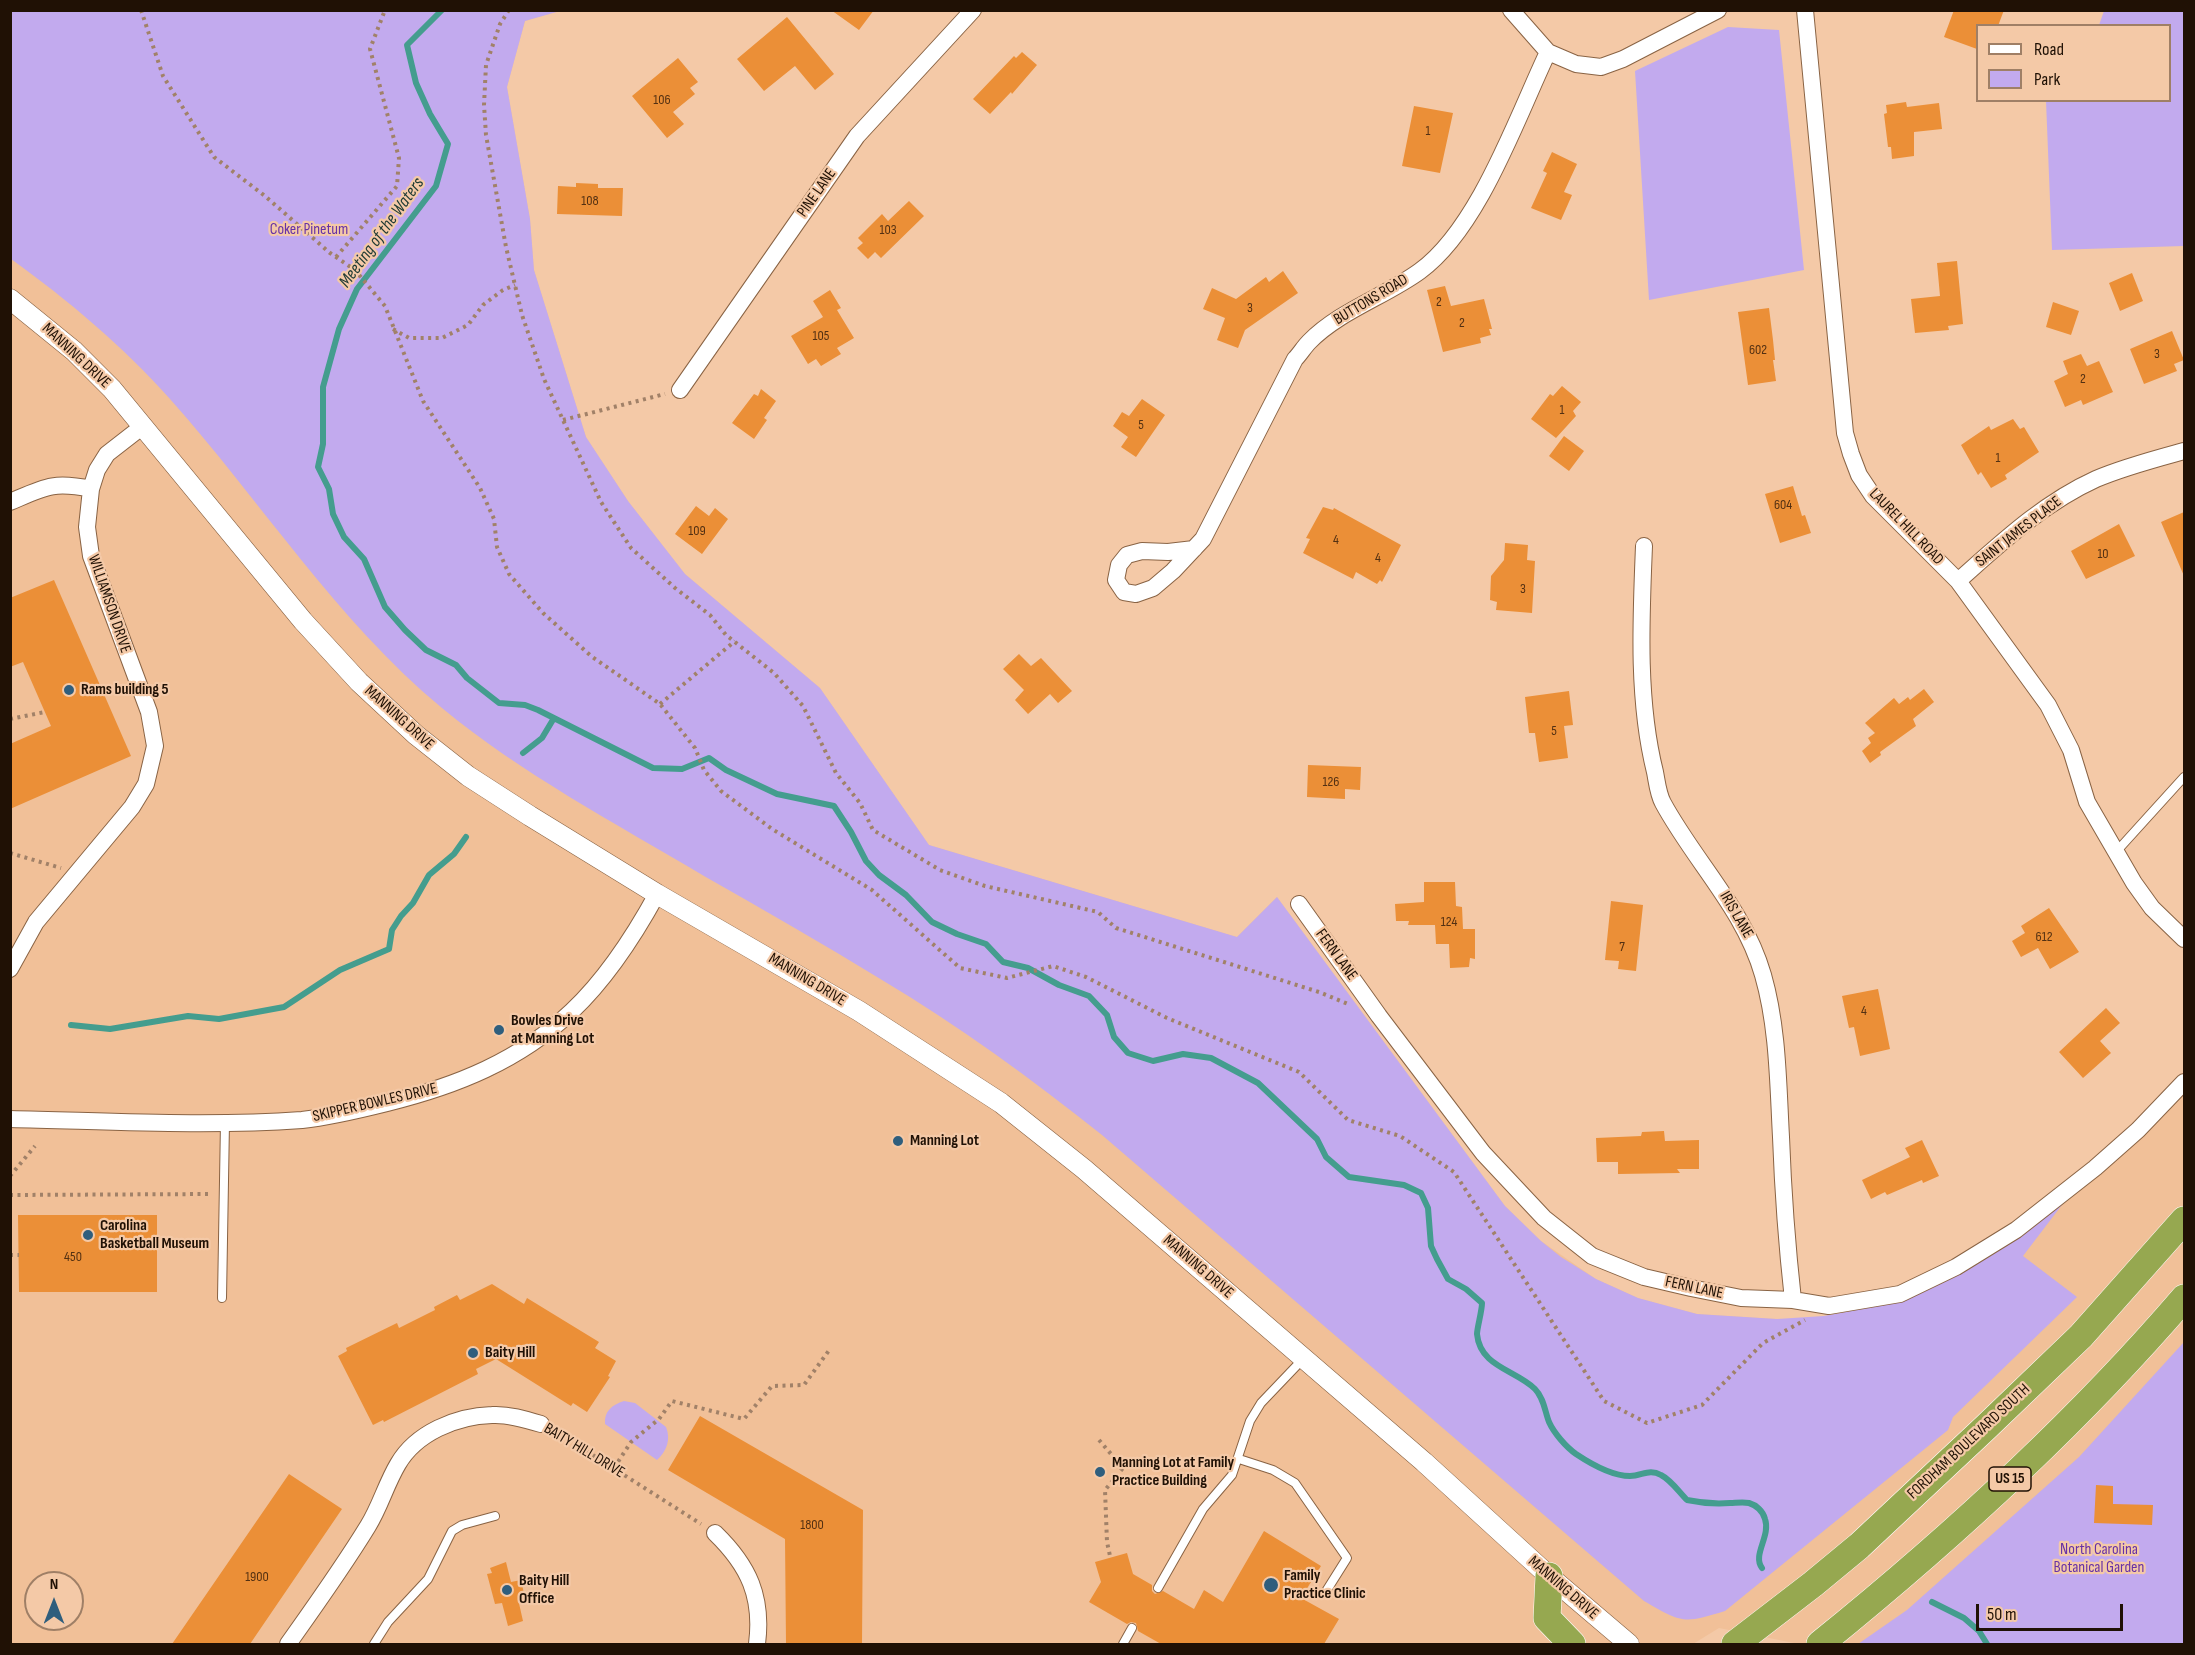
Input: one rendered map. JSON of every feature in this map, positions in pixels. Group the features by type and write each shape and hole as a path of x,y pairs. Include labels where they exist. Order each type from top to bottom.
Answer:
{"highway":[{"name":"FORDHAM BOULEVARD SOUTH","path":"1735,1644 1859,1546 1985,1428 2081,1336 2184,1220"},
{"name":"US 15","path":"1820,1644 1903,1576 2063,1430 2140,1350 2184,1298"},
{"path":"1549,1576 1547,1618 1572,1644"}],"street":[{"name":"PINE LANE","path":"680,390 857,135 973,10"},
{"path":"1511,10 1548,52 1576,64 1601,67 1623,59 1718,10"},
{"name":"LAUREL HILL ROAD","path":"1805,10 1845,433 1859,475 1873,496 1958,581 2048,705 2071,750 2086,802 2134,883 2152,908 2184,939"},
{"name":"BUTTONS ROAD","path":"1194,549 1203,539 1295,360 1309,341 1330,325 1421,270 1450,242 1476,203 1504,150 1548,52"},
{"name":"MANNING DRIVE","path":"10,299 74,351 112,389 303,621 359,682 416,735 468,776 495,793 657,894 849,1005 1001,1103 1083,1169 1424,1462 1549,1576 1629,1644"},
{"name":"WILLIAMSON DRIVE","path":"10,969 36,922 132,807 146,784 155,746 149,712 91,556 87,527 91,489 97,470 107,454 142,426"},
{"name":"SAINT JAMES PLACE","path":"1958,581 2012,533 2050,504 2074,490 2137,464 2184,451"},
{"path":"10,502 54,485 68,484 91,489"},
{"name":"IRIS LANE","path":"1644,546 1645,714 1652,761 1662,800 1739,917 1753,945 1771,1006 1778,1082 1785,1227 1793,1300"},
{"name":"SKIPPER BOWLES DRIVE","path":"10,1119 225,1122 303,1119 363,1109 423,1094 462,1081 499,1064 544,1034 584,999 614,964 657,894"},
{"name":"FERN LANE","path":"1299,904 1379,1016 1483,1153 1544,1218 1592,1256 1644,1277 1691,1288 1741,1298 1793,1300 1829,1306 1900,1294 1956,1267 2016,1230 2095,1168 2138,1130 2184,1082"},
{"name":"BAITY HILL DRIVE","path":"288,1644 358,1543 381,1502 398,1463 409,1449 424,1436 466,1418 502,1415 541,1424"},
{"path":"715,1533 737,1557 753,1587 758,1610 757,1644"}],"lane":[{"path":"2116,852 2184,777"},
{"path":"222,1298 225,1122"},
{"path":"1158,1588 1203,1509 1232,1475 1250,1421 1261,1403 1303,1359"},
{"path":"1239,1459 1273,1470 1295,1483 1347,1558 1325,1593"},
{"path":"374,1644 388,1622 428,1579 452,1531 462,1525 495,1516"},
{"path":"1123,1644 1132,1628"}],"path":[{"path":"141,10 163,75 214,157 355,270 384,306 423,401 480,488 494,519 497,547 509,574 543,613 591,656 660,704 695,748 704,770 721,791 772,829 872,890 960,968 1007,978 1053,966 1086,977 1167,1018 1299,1072 1348,1120 1400,1137 1454,1172 1604,1401 1647,1423 1702,1406 1763,1343 1829,1306"},
{"path":"336,257 397,186 399,158 370,49 385,10"},
{"path":"508,10 500,24 486,65 484,105 486,135 506,247 522,315 544,379 602,502 632,548 675,588 710,615 726,635 774,672 803,706 836,773 860,803 873,830 940,870 985,886 1098,912 1116,928 1319,992 1379,1016"},
{"path":"392,328 410,338 442,338 468,325 483,305 503,290 515,285"},
{"path":"563,420 680,390"},
{"path":"660,704 735,641"},
{"path":"10,719 45,712"},
{"path":"10,853 62,868 73,877"},
{"path":"10,1176 35,1146"},
{"path":"10,1195 224,1194"},
{"path":"10,1255 19,1254"},
{"path":"615,1468 632,1442 658,1419 672,1401 744,1419 772,1386 804,1385 830,1349"},
{"name":"BAITY HILL DRIVE","path":"541,1424 615,1468 715,1533"},
{"path":"1100,1440 1123,1468 1105,1490 1107,1542 1110,1556"}],"shaded area":[{"path":"11,11 560,11 525,21 507,87 530,219 534,270 586,437 628,501 685,574 820,688 929,845 1237,937 1277,897 1505,1206 1541,1241 1596,1279 1638,1298 1697,1314 1799,1319 1872,1307 1960,1267 2184,1091 2184,1644 1799,1644 1719,1628 1693,1644 11,1644"}],"green space":[{"name":"Coker Pinetum","path":"11,11 560,11 525,21 507,87 530,219 534,270 586,437 628,501 685,574 820,688 929,845 1237,937 1277,897 1505,1206 1561,1257 1596,1279 1638,1298 1697,1314 1777,1319 1824,1316 1872,1307 2071,1193 2023,1256 2077,1297 1953,1417 1948,1430 1725,1611 1700,1618 1683,1619 1667,1614 1644,1601 1102,1135 1049,1094 967,1034 911,998 816,940 603,817 504,755 442,708 404,674 333,598 170,399 95,325 11,259"},
{"path":"2104,11 2184,11 2184,246 2052,250 2046,102 2171,102 2171,24 2099,24"},
{"path":"1728,27 1779,30 1804,270 1649,300 1635,71"},
{"name":"North Carolina Botanical Garden","path":"2184,1342 2184,1644 1858,1644 1907,1610 2079,1457"},
{"path":"624,1401 635,1403 666,1427 667,1445 657,1460 605,1424 606,1415 610,1409"}],"building":[{"path":"831,10 874,10 859,30"},
{"path":"1954,10 2004,10 1999,24 1976,24 1976,49 1944,37"},
{"path":"787,17 834,74 815,90 795,66 764,91 737,59"},
{"path":"1022,52 1037,65 1012,94 1011,92 990,114 973,99 1014,56 1016,58"},
{"path":"678,58 698,82 690,88 695,94 673,112 684,124 667,138 632,96"},
{"path":"1906,102 1907,107 1939,103 1942,129 1914,132 1914,156 1892,159 1891,147 1888,147 1884,114 1887,113 1886,105"},
{"path":"1414,106 1453,113 1440,173 1402,166"},
{"path":"1552,152 1577,164 1564,192 1572,195 1561,220 1531,208 1547,173 1543,171"},
{"path":"576,183 598,184 598,188 623,188 622,216 557,214 558,186 576,187"},
{"path":"909,201 924,216 881,258 875,252 868,259 857,248 863,243 858,238 882,214 888,221"},
{"path":"1957,261 1963,324 1948,326 1949,330 1915,333 1911,299 1940,296 1937,263"},
{"path":"1283,271 1298,293 1245,330 1238,348 1217,340 1225,318 1203,309 1212,288 1236,299 1266,277 1269,282"},
{"path":"2132,273 2143,301 2120,311 2109,283"},
{"path":"1445,286 1451,306 1484,299 1492,329 1489,329 1491,335 1480,338 1481,343 1443,352 1427,290"},
{"path":"830,290 841,308 837,310 854,338 837,348 841,354 821,366 816,359 808,364 791,336 823,317 813,301"},
{"path":"2053,302 2079,311 2071,335 2046,327"},
{"path":"1769,308 1776,381 1748,385 1738,312"},
{"path":"2172,331 2184,360 2174,364 2177,371 2144,384 2130,349"},
{"path":"2081,354 2087,366 2099,361 2113,392 2083,405 2081,400 2065,407 2054,381 2068,374 2063,361"},
{"path":"1562,386 1581,402 1573,411 1576,416 1556,438 1531,419 1550,394 1553,396"},
{"path":"761,389 776,401 764,418 767,420 754,439 732,423 754,394 758,396"},
{"path":"1142,399 1165,415 1136,457 1121,447 1128,437 1113,426 1122,412 1129,416"},
{"path":"2013,419 2020,429 2024,427 2039,452 2005,475 2007,479 1991,488 1981,472 1978,475 1961,445 1989,426 1991,430"},
{"path":"1564,436 1584,451 1569,471 1549,456"},
{"path":"1793,486 1802,516 1805,515 1811,533 1780,543 1765,494"},
{"path":"696,506 709,516 715,508 728,519 702,554 675,534"},
{"path":"1323,507 1333,510 1334,508 1401,545 1382,582 1380,580 1377,584 1356,572 1353,579 1303,553 1310,539 1306,538"},
{"path":"2184,512 2184,576 2161,522"},
{"path":"2119,524 2135,556 2086,579 2071,551"},
{"path":"1505,543 1528,545 1527,560 1535,561 1532,613 1496,610 1497,602 1490,600 1491,576 1504,560"},
{"name":"Rams building 5","path":"54,580 131,756 10,809 10,744 51,726 23,662 10,667 10,598"},
{"path":"1019,654 1031,666 1041,658 1072,691 1058,703 1050,694 1028,714 1015,700 1024,690 1003,669"},
{"path":"1924,689 1934,702 1913,719 1916,726 1880,752 1881,755 1870,763 1862,751 1871,743 1868,738 1875,733 1865,723 1894,698 1899,704 1908,697 1910,700"},
{"path":"1569,691 1573,725 1564,726 1568,758 1539,762 1535,733 1529,733 1525,697"},
{"path":"1308,765 1361,767 1360,790 1345,789 1345,799 1307,797"},
{"path":"1424,882 1455,882 1456,906 1462,907 1463,929 1475,929 1475,959 1470,958 1469,967 1450,968 1449,944 1436,944 1435,925 1408,925 1409,921 1396,921 1395,904 1424,902"},
{"path":"1611,901 1643,905 1636,971 1618,969 1619,961 1605,960"},
{"path":"2049,908 2079,952 2050,969 2038,948 2021,957 2012,941 2025,933 2021,926"},
{"path":"1878,989 1890,1049 1860,1056 1854,1027 1849,1028 1842,996"},
{"path":"2106,1008 2120,1023 2100,1041 2111,1053 2083,1078 2059,1052"},
{"path":"1664,1131 1665,1141 1699,1140 1699,1169 1677,1169 1680,1173 1618,1174 1618,1162 1597,1162 1596,1138 1641,1136 1642,1132"},
{"path":"1922,1140 1939,1176 1923,1183 1922,1180 1887,1195 1885,1192 1871,1199 1862,1180 1910,1157 1905,1148"},
{"name":"Carolina Basketball Museum","path":"18,1215 157,1215 157,1292 19,1292"},
{"name":"Baity Hill","path":"492,1284 524,1304 527,1298 599,1342 595,1348 616,1361 608,1376 610,1377 587,1412 573,1403 571,1406 496,1359 476,1369 478,1374 384,1422 383,1420 373,1425 338,1356 347,1351 346,1348 397,1323 399,1328 435,1310 434,1307 457,1295 460,1300"},
{"path":"700,1416 863,1510 862,1644 786,1644 785,1539 668,1470"},
{"path":"289,1474 342,1509 250,1644 172,1644"},
{"path":"2096,1485 2113,1486 2113,1504 2153,1505 2152,1525 2094,1523"},
{"name":"Family Practice Clinic","path":"1264,1531 1321,1566 1301,1598 1339,1619 1324,1644 1161,1644 1138,1631 1136,1623 1127,1624 1089,1602 1101,1582 1095,1562 1127,1553 1133,1574 1152,1585 1152,1591 1155,1594 1163,1591 1194,1609 1204,1590 1223,1602"},
{"name":"Baity Hill Office","path":"506,1562 511,1582 521,1580 525,1598 518,1599 523,1621 508,1626 502,1603 495,1604 487,1574 492,1573 490,1568"}],"waterway":[{"name":"Meeting of the Waters","path":"442,10 407,45 416,83 430,114 448,144 436,186 357,289 339,329 323,387 323,444 318,467 329,489 333,514 344,537 364,559 385,607 426,650 456,665 467,678 499,703 525,705 538,710 653,768 682,769 709,758 726,770 777,794 834,806 866,861 879,875 906,895 932,922 986,944 1003,962 1028,968 1059,985 1089,996 1107,1015 1114,1037 1128,1053 1153,1061 1183,1054 1211,1058 1258,1083 1317,1139 1326,1157 1349,1177 1404,1185 1421,1193 1428,1208 1431,1246 1448,1279 1466,1289 1482,1303 1477,1334 1485,1354 1500,1367 1535,1389 1551,1426 1564,1444 1582,1458 1609,1472 1630,1476 1649,1472 1657,1473 1672,1483 1687,1500 1754,1505 1763,1513 1766,1525 1759,1557 1762,1568"},
{"path":"523,753 542,738 554,718"},
{"path":"71,1025 110,1029 188,1016 219,1019 284,1007 340,970 389,949 392,930 413,903 429,875 454,854 466,837"},
{"name":"Meeting of the Waters","path":"1932,1602 1964,1618 1979,1631 1987,1644"}],"place":[{"name":"Rams building 5","path":"69,690"},
{"name":"Bowles Drive at Manning Lot","path":"499,1030"},
{"name":"Manning Lot","path":"898,1141"},
{"name":"Carolina Basketball Museum","path":"88,1235"},
{"name":"Baity Hill","path":"473,1353"},
{"name":"Manning Lot at Family Practice Building","path":"1100,1472"},
{"name":"Family Practice Clinic","path":"1271,1585"},
{"name":"Baity Hill Office","path":"507,1590"}]}
